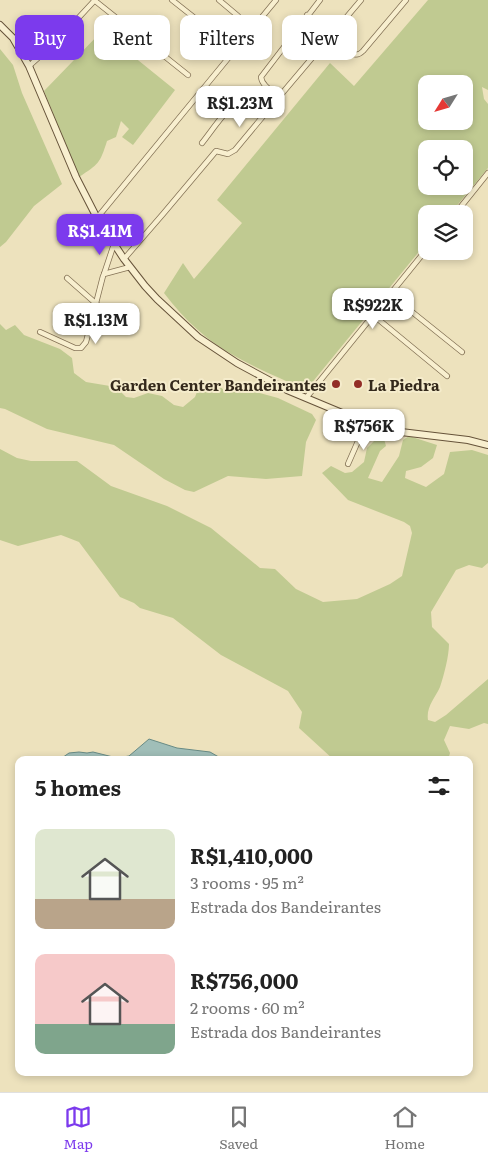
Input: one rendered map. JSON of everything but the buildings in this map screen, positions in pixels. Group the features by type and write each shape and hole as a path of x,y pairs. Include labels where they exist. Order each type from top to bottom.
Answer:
{"main road":[{"path":"0,25 13,38 29,66 76,177 97,218 124,259 157,299 198,336 242,366 306,398 366,423 401,432 468,440 488,445"}],"street":[{"path":"29,66 58,40 94,0 188,75"},
{"path":"172,0 191,15"},
{"path":"218,0 237,15"},
{"path":"97,218 276,0"},
{"path":"307,15 320,0"},
{"path":"348,15 361,0"},
{"path":"357,55 364,51 406,0"},
{"path":"279,96 260,80 282,49"},
{"path":"124,259 216,151 228,154 235,150 310,60"},
{"path":"202,143 240,99 271,106"},
{"path":"462,205 488,173"},
{"path":"114,244 104,274 130,266"},
{"path":"306,398 418,260"},
{"path":"40,332 75,348 81,348 86,342 103,276"},
{"path":"67,278 126,330"},
{"path":"391,295 462,352"},
{"path":"373,315 447,376"},
{"path":"348,464 366,423"}],"green space":[{"path":"428,0 488,0 488,90 482,87 484,99 488,104 488,168 473,186 473,140 418,140 418,195 466,195 457,205 418,205 418,253 306,390 223,349 193,326 164,293 183,263 194,279 242,223 217,200 330,63 354,86"},
{"path":"94,39 94,60 138,60 175,90 133,145 122,137 129,129 121,121 116,137 107,141 98,162 79,177 44,91 74,60 84,60 84,50"},
{"path":"0,49 13,65 22,93 62,184 34,206 0,247"},
{"path":"0,324 6,330 15,325 24,335 60,349 72,358 74,373 86,382 116,387 126,397 134,398 148,393 162,396 174,405 183,407 195,397 200,384 208,381 217,384 226,392 256,392 278,398 312,414 316,420 306,442 302,476 266,479 228,476 194,492 185,490 164,479 114,445 47,429 0,408"},
{"path":"409,436 437,445 433,458 421,467 406,471 405,478 426,487 444,474 450,452 472,450 488,455 488,563 482,568 469,565 456,570 431,612 432,627 449,644 443,677 430,707 428,720 435,722 446,715 488,679 488,724 484,723 469,729 450,726 444,740 450,753 449,756 330,756 299,728 302,712 288,691 221,655 173,618 140,608 120,597 79,542 61,535 18,546 0,540 0,449 17,458 31,461 77,461 111,486 167,506 211,528 260,568 275,569 296,589 323,602 357,599 390,584 402,576 412,533 410,526 404,522 348,500 322,473 331,466 345,473 352,472 364,462 367,448 377,438 384,439 386,446 380,451 368,478 382,482 399,456 403,440"}],"water":[{"path":"149,739 177,748 210,752 217,756 129,756"},
{"path":"93,752 109,756 65,756 69,753"}],"place":[{"name":"Garden Center Bandeirantes","path":"336,384"},
{"name":"La Piedra","path":"358,384"}]}
